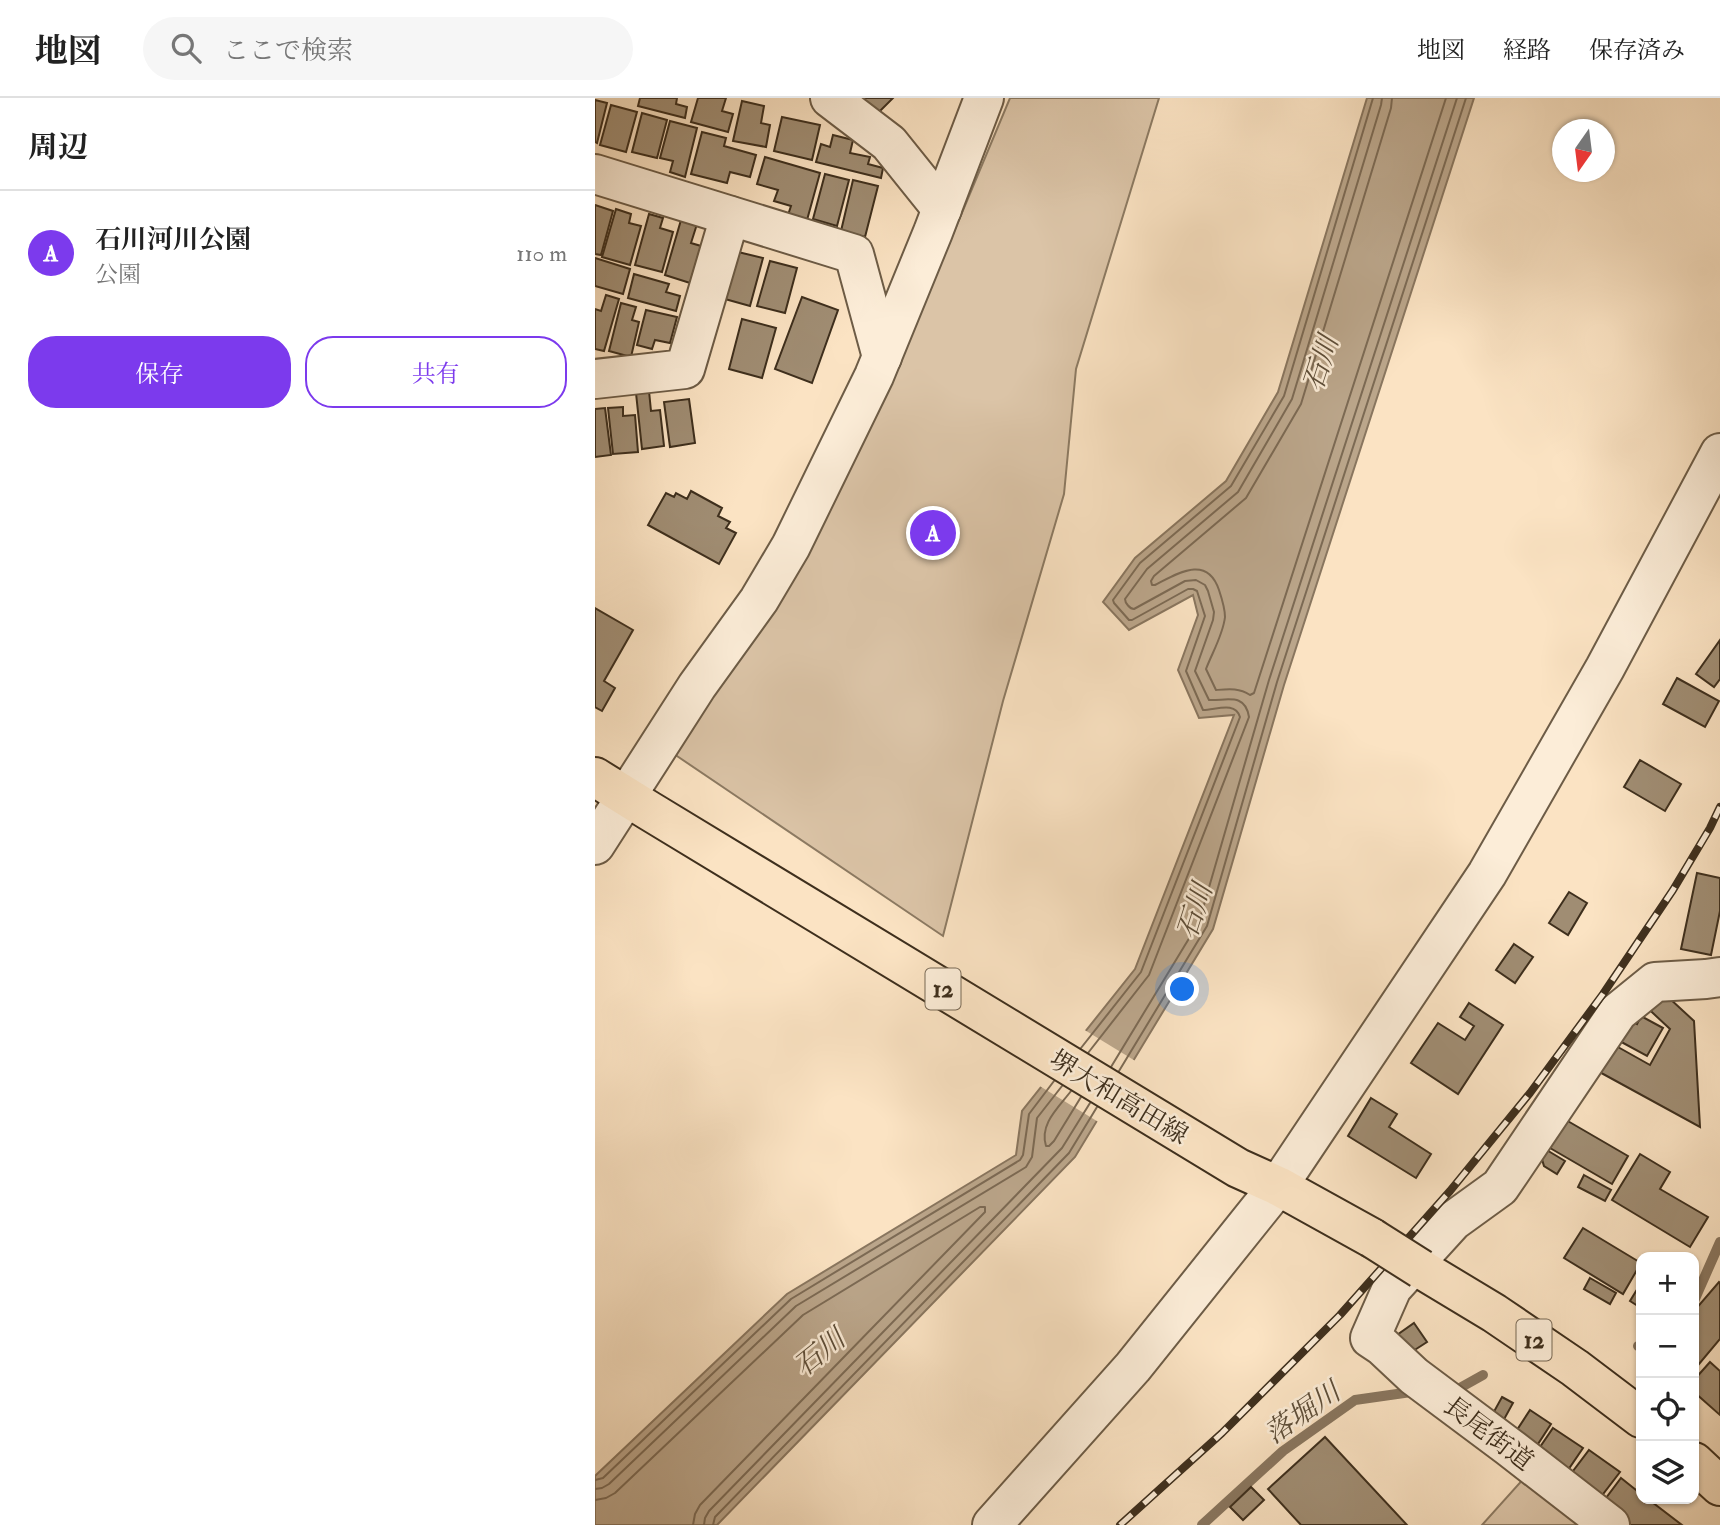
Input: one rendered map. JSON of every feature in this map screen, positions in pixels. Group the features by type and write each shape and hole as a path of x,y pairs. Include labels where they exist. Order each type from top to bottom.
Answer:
{"main road":[{"name":"堺大和高田線","path":"623,794 1238,1168 1278,1186 1372,1238 1494,1313 1575,1368 1636,1415"},
{"path":"1699,1467 1720,1486"}],"street":[{"path":"830,98 889,143 941,209"},
{"path":"595,845 623,794 759,600 809,510 882,358 984,98"},
{"path":"595,174 854,254 882,358"},
{"path":"595,379 685,369 730,216"},
{"path":"992,1525 1133,1367 1278,1186 1487,874 1605,668 1720,453"},
{"name":"長尾街道","path":"1609,1525 1443,1399 1370,1338 1392,1288 1453,1221 1500,1187 1618,1012 1655,982 1720,977"}],"shaded area":[{"path":"1010,98 1159,98 1076,369 1064,494 1003,701 943,936 674,754 928,294"},
{"path":"1527,1475 1589,1525 1482,1525"}],"water":[{"name":"石川","path":"1367,98 1474,98 1284,685 1213,929 1075,1157 717,1525 595,1525 595,1476 787,1294 1016,1155 1022,1111 1135,969 1234,715 1199,718 1178,670 1198,615 1193,595 1129,630 1103,602 1135,558 1226,481 1278,392"}],"pier":[{"path":"1083,1029 1137,1062 1100,1123 1038,1085"}],"building":[{"path":"640,98 677,98 676,104 687,107 685,118 638,106"},
{"path":"698,98 726,98 722,111 733,114 728,132 691,122"},
{"path":"861,98 893,98 874,117"},
{"path":"595,100 607,103 597,143 595,142"},
{"path":"742,101 764,106 761,123 770,125 766,147 733,141"},
{"path":"611,105 637,112 626,152 600,145"},
{"path":"642,113 667,120 657,158 632,152"},
{"path":"782,117 820,125 812,160 774,151"},
{"path":"670,121 697,128 685,177 670,172 673,161 660,158"},
{"path":"702,132 726,138 724,146 756,155 750,177 730,172 727,183 691,174"},
{"path":"833,135 853,140 850,153 870,157 868,164 883,168 881,178 816,162 821,144 830,147"},
{"path":"765,157 820,173 807,220 788,215 791,206 774,201 778,190 757,184"},
{"path":"825,174 849,180 837,226 813,219"},
{"path":"853,180 878,186 865,237 841,231"},
{"path":"595,205 613,211 601,255 595,254"},
{"path":"616,209 631,214 629,223 641,226 630,265 602,257"},
{"path":"649,214 663,218 660,228 673,232 662,272 635,265"},
{"path":"681,220 697,224 691,243 701,246 690,283 665,275"},
{"path":"738,252 763,258 750,306 725,299"},
{"path":"595,258 630,269 623,294 595,286"},
{"path":"770,261 797,268 785,313 757,306"},
{"path":"634,274 669,284 666,292 680,296 676,311 628,298"},
{"path":"606,295 619,299 604,351 595,349 595,309 601,311"},
{"path":"802,297 838,310 812,383 775,369"},
{"path":"621,303 636,307 632,320 639,322 631,357 609,351"},
{"path":"646,310 677,317 670,343 655,340 652,349 637,345"},
{"path":"742,319 776,328 762,378 729,369"},
{"path":"649,391 651,411 660,410 664,446 642,449 636,393"},
{"path":"689,399 695,443 670,447 664,402"},
{"path":"623,407 623,416 635,415 638,452 613,454 608,408"},
{"path":"605,408 611,455 595,457 595,409"},
{"path":"691,491 722,508 718,516 730,522 726,528 736,533 719,564 648,525 666,493 674,497 676,493 687,499"},
{"path":"595,608 633,630 604,681 615,688 602,711 595,707"},
{"path":"1720,640 1720,679 1714,687 1696,674"},
{"path":"1677,678 1719,701 1705,727 1663,704"},
{"path":"1640,760 1681,784 1665,811 1624,787"},
{"path":"1697,873 1720,878 1720,911 1711,955 1681,949"},
{"path":"1569,892 1587,903 1568,935 1549,923"},
{"path":"1514,944 1533,957 1515,983 1496,970"},
{"path":"1655,985 1694,1021 1700,1127 1594,1069 1609,1042 1650,1065 1670,1029 1640,1001"},
{"path":"1469,1003 1503,1025 1458,1094 1411,1063 1438,1023 1465,1040 1474,1026 1460,1017"},
{"path":"1641,1016 1663,1028 1647,1056 1614,1038 1626,1017 1637,1024"},
{"path":"1371,1098 1397,1114 1389,1127 1431,1154 1416,1178 1348,1136"},
{"path":"1566,1120 1628,1156 1612,1184 1550,1148"},
{"path":"1545,1149 1565,1161 1557,1174 1544,1166 1541,1156"},
{"path":"1640,1154 1670,1172 1660,1189 1708,1217 1690,1247 1612,1200"},
{"path":"1584,1175 1611,1190 1605,1201 1578,1187"},
{"path":"1583,1228 1636,1260 1636,1272 1623,1294 1564,1258"},
{"path":"1590,1278 1616,1293 1610,1304 1584,1289"},
{"path":"1719,1282 1720,1339 1699,1364 1699,1315 1699,1305"},
{"path":"1636,1291 1636,1305 1630,1301"},
{"path":"1414,1323 1427,1342 1410,1353 1397,1335"},
{"path":"1710,1362 1720,1371 1720,1415 1699,1396 1699,1374"},
{"path":"1502,1397 1513,1403 1502,1423 1491,1417"},
{"path":"1530,1410 1551,1424 1536,1447 1515,1433"},
{"path":"1553,1428 1583,1448 1568,1470 1538,1450"},
{"path":"1325,1437 1407,1525 1301,1525 1268,1489"},
{"path":"1589,1450 1620,1472 1600,1498 1570,1475"},
{"path":"1621,1478 1636,1490 1636,1504 1655,1504 1682,1525 1625,1525 1600,1506"},
{"path":"1251,1487 1264,1500 1243,1520 1230,1507"}],"waterway":[{"name":"落堀川","path":"1699,1290 1720,1242"},
{"name":"落堀川","path":"1449,1394 1483,1375"},
{"name":"落堀川","path":"1202,1525 1283,1451 1355,1400 1411,1392 1415,1396"}],"railway":[{"path":"1120,1525 1222,1433 1340,1315 1450,1191 1530,1093 1603,994 1673,890 1720,807"}],"place":[{"name":"石川河川公園","path":"933,533"}]}
